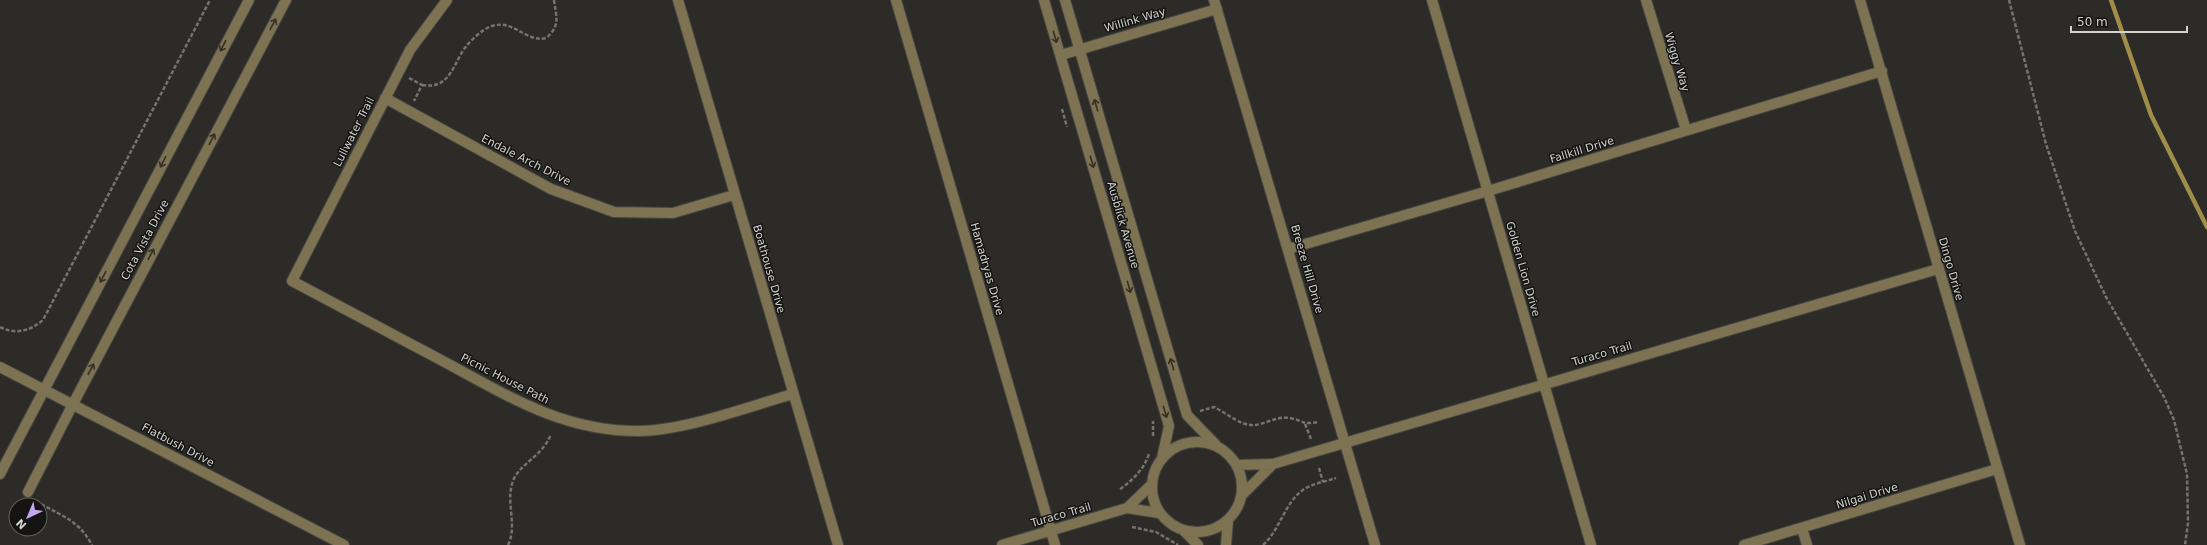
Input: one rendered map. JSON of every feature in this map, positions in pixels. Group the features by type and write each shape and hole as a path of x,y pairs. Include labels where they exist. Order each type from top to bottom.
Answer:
{"street":[{"name":"Cota Vista Drive","path":"0,474 248,0"},
{"name":"Cota Vista Drive","path":"28,492 286,0"},
{"name":"Lullwater Trail","path":"292,281 410,50 447,0"},
{"name":"Boathouse Drive","path":"678,0 838,545"},
{"name":"Hamadryas Drive","path":"896,0 1055,545"},
{"name":"Ausblick Avenue","path":"1044,0 1169,426 1162,458"},
{"name":"Ausblick Avenue","path":"1065,0 1187,416 1216,445"},
{"name":"Golden Lion Drive","path":"1432,0 1591,545"},
{"name":"Wiggy Way","path":"1646,0 1686,130"},
{"name":"Dingo Drive","path":"1860,0 2020,545"},
{"name":"Willink Way","path":"1060,55 1216,4"},
{"name":"Breeze Hill Drive","path":"1216,4 1375,545"},
{"name":"Fallkill Drive","path":"1288,248 1488,191 1882,71"},
{"name":"Endale Arch Drive","path":"385,98 551,189 614,212 673,214 734,195"},
{"name":"Turaco Trail","path":"1237,465 1274,464 1938,269"},
{"name":"Picnic House Path","path":"292,281 531,408 580,426 609,430 632,431 669,428 793,394"},
{"name":"Flatbush Drive","path":"0,367 344,545"},
{"path":"1184,531 1200,533 1215,529 1228,521 1237,509 1242,495 1242,479 1237,465 1228,453 1216,445 1201,442 1187,442 1173,448 1162,458 1154,470 1151,484 1153,499 1159,513 1170,524 1184,531 1198,545"},
{"name":"Turaco Trail","path":"1242,495 1274,464"},
{"name":"Nilgai Drive","path":"1744,545 1997,469"},
{"name":"Turaco Trail","path":"1127,508 1151,484"},
{"name":"Turaco Trail","path":"1002,545 1127,508 1159,513"},
{"path":"1226,545 1228,521"},
{"path":"1802,528 1807,545"}],"path":[{"path":"0,327 9,332 20,332 35,327 43,320 210,0"},
{"path":"408,78 422,85 432,87 446,79 462,52 491,26 507,25 532,39 546,38 556,28 558,21 554,0"},
{"path":"2009,0 2046,144 2075,231 2106,297 2164,397 2174,420 2188,474 2185,545"},
{"path":"414,102 422,85"},
{"path":"1062,102 1062,113 1065,125 1071,132"},
{"path":"1200,411 1214,407 1237,421 1251,425 1281,418 1289,418 1305,424 1319,422"},
{"path":"1153,441 1154,417"},
{"path":"1305,424 1311,439"},
{"path":"508,545 512,531 509,493 513,480 541,452 551,434"},
{"path":"1120,489 1132,481 1147,459 1151,447"},
{"path":"1318,468 1323,482"},
{"path":"1263,545 1273,535 1290,503 1301,491 1307,487 1336,478"},
{"path":"48,508 84,530 92,545"},
{"path":"1132,527 1156,532 1178,545"}],"waterway":[{"path":"2111,0 2151,115 2207,227"}]}
